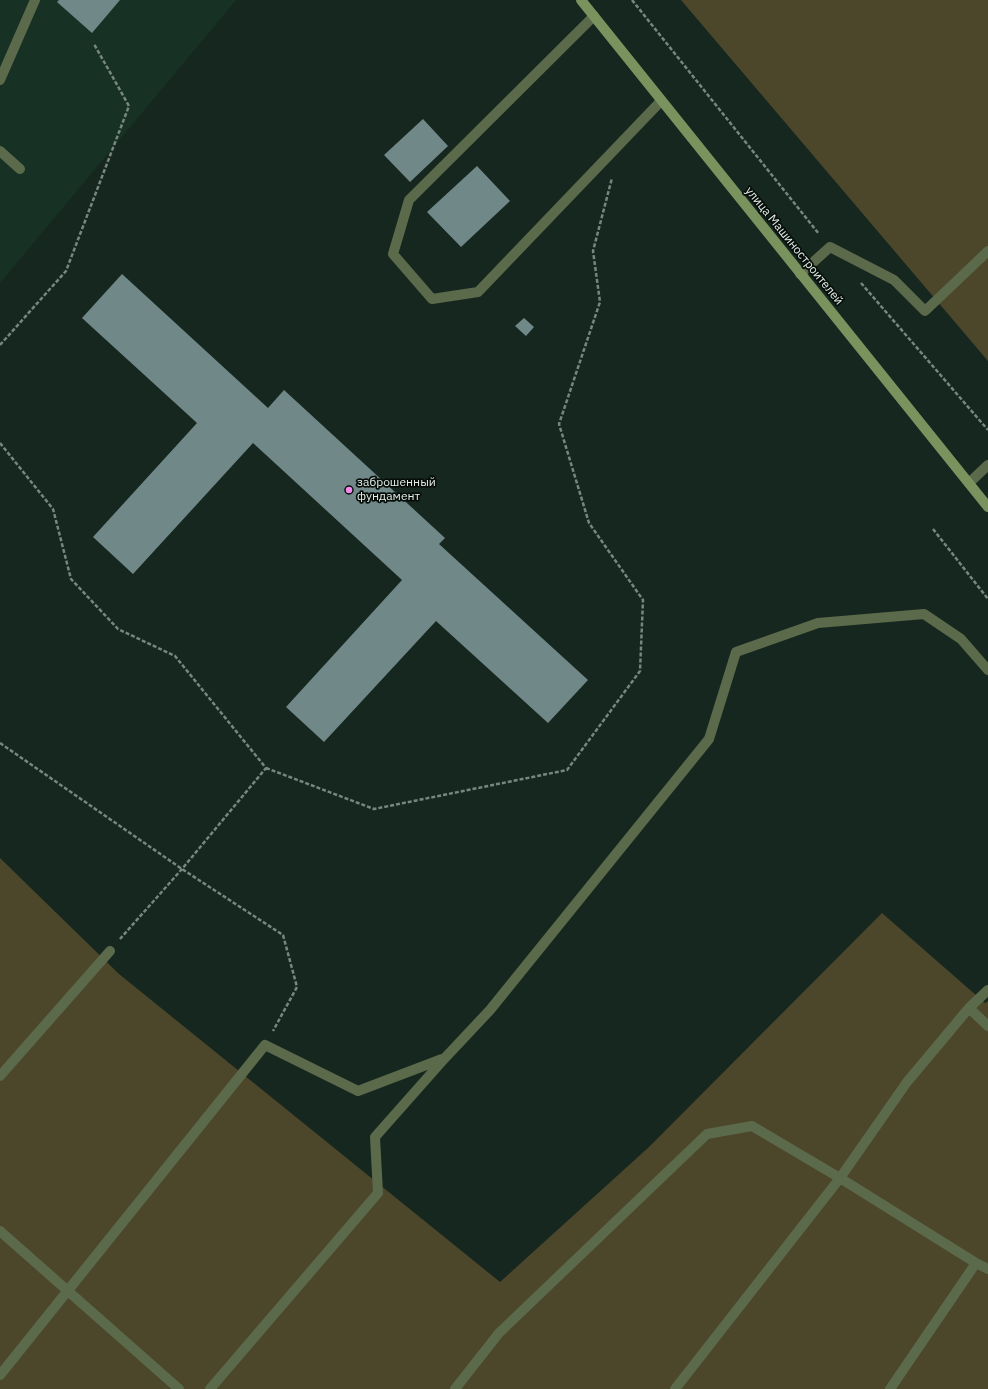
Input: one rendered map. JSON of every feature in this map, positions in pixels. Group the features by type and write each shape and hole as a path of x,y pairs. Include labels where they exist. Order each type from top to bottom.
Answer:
{"street":[{"name":"улица Машиностроителей","path":"581,0 988,507"}],"lane":[{"path":"0,80 35,0"},
{"path":"594,16 410,200 393,254 432,299 478,292 661,101"},
{"path":"0,151 20,169"},
{"path":"800,274 830,247 894,280 925,311 988,251"},
{"path":"969,483 988,465"},
{"path":"210,1389 378,1193 374,1137 490,1010 709,739 736,652 818,623 924,614 961,639 988,670"},
{"path":"0,1076 110,951"},
{"path":"676,1389 840,1178 907,1082 969,1008 988,990"},
{"path":"969,1008 988,1026"},
{"path":"0,1375 265,1045 358,1091 444,1059"},
{"path":"456,1389 498,1333 707,1134 752,1126 988,1269"},
{"path":"0,1231 179,1389"},
{"path":"890,1389 976,1263"}],"path":[{"path":"632,0 830,247"},
{"path":"0,345 66,271 129,106 94,44"},
{"path":"0,443 53,509 71,579 118,629 175,656 266,768 374,809 567,770 640,671 643,600 589,522 559,424 600,302 593,251 613,174"},
{"path":"861,282 988,430"},
{"path":"933,528 988,599"},
{"path":"0,743 182,869 283,935 297,987 265,1045"},
{"path":"110,951 182,869 266,768"}],"shaded area":[{"path":"0,0 236,0 0,283"},
{"path":"681,0 988,0 988,361"},
{"path":"0,858 119,974 500,1282 649,1147 882,913 985,1003 988,1001 988,1389 0,1389"}],"building":[{"path":"59,0 120,0 92,33 57,2"},
{"path":"423,119 448,146 410,182 384,155"},
{"path":"477,166 510,201 461,247 427,212"},
{"name":"заброшенный фундамент","path":"122,274 268,408 284,390 445,538 439,544 588,680 548,723 436,621 324,742 286,707 402,580 253,443 133,574 93,537 197,423 82,318"},
{"path":"524,318 534,327 526,336 515,326"}],"place":[{"name":"заброшенный фундамент","path":"349,490"}]}
